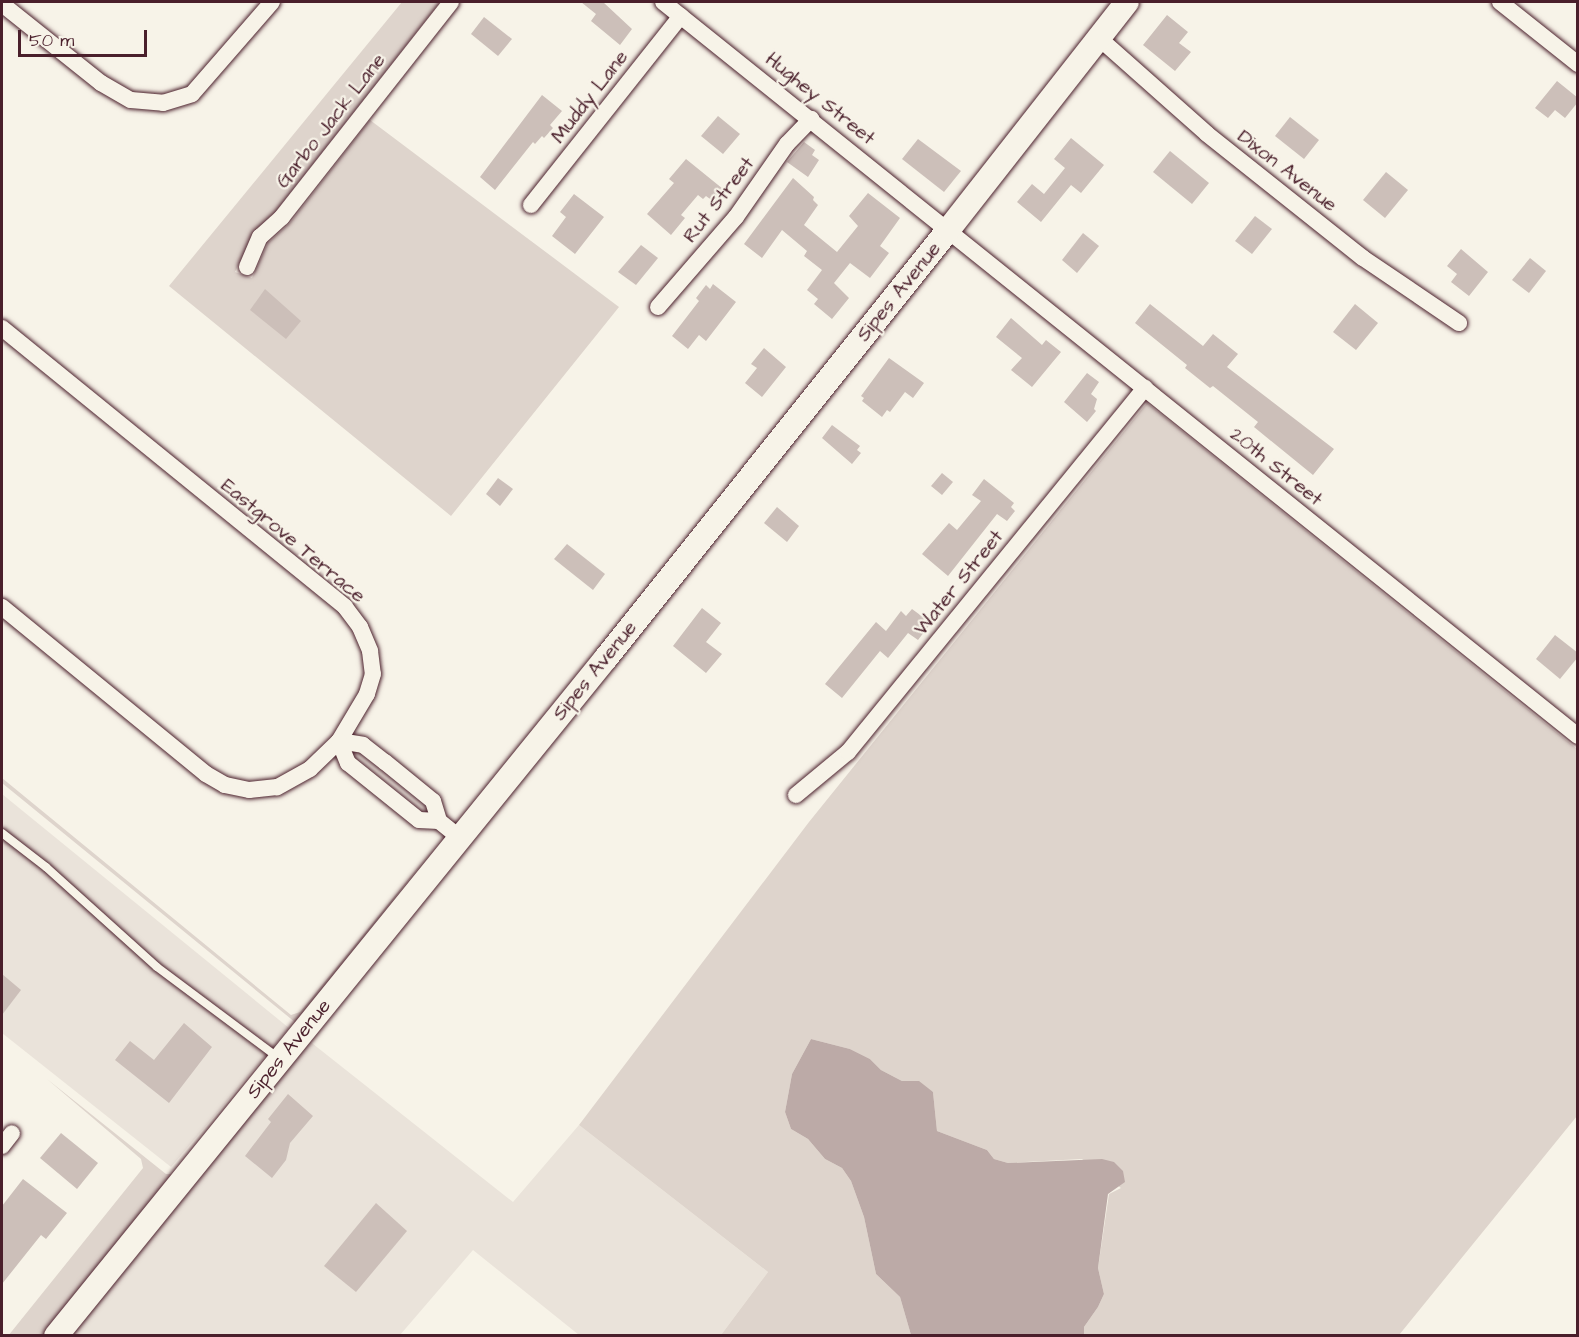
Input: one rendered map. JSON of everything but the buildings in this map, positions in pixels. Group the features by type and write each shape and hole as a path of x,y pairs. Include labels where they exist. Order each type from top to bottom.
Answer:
{"street":[{"path":"2,4 101,83 131,100 162,103 192,94 272,2"},
{"name":"Garbo Jack Lane","path":"247,267 260,237 282,217 451,2"},
{"name":"Hughey Street","path":"663,2 950,229"},
{"name":"Sipes Avenue","path":"56,1335 950,229 1127,2"},
{"path":"1500,2 1578,64"},
{"name":"Muddy Lane","path":"531,205 681,16"},
{"name":"Dixon Avenue","path":"1098,38 1207,134 1330,232 1363,258 1459,323"},
{"name":"Rut Street","path":"658,307 736,218 787,144 811,119"},
{"name":"20th Street","path":"950,229 1578,736"},
{"name":"Eastgrove Terrace","path":"2,328 345,607 360,627 370,651 373,674 367,694 339,741 310,769 277,787 249,790 225,786 206,774 2,608"},
{"name":"Water Street","path":"796,795 848,752 1145,388"},
{"path":"339,741 363,745 406,779 433,801 439,821 460,838"},
{"path":"339,741 348,763 391,798 419,820 439,821"},
{"path":"391,798 406,779"}],"lane":[{"path":"2,832 46,867 157,967 280,1060"}],"shaded area":[{"path":"402,2 440,2 276,211 255,231 235,272 252,278 268,243 290,223 370,120 619,307 451,516 169,286"},
{"path":"1147,403 1577,749 1577,1116 1399,1335 1084,1335 1084,1327 1104,1294 1098,1268 1109,1194 1121,1188 1082,1159 1008,1163 994,1159 987,1150 937,1131 933,1092 902,1081 881,1070 870,1059 850,1049 811,1039 792,1074 785,1112 791,1129 808,1139 825,1159 842,1168 851,1181 864,1217 876,1274 900,1297 911,1335 721,1335 768,1272 579,1125 809,822"},
{"path":"2,778 291,1015 300,1012 433,849 296,1023 2,783"},
{"path":"2,794 289,1028 171,1167 2,1033"},
{"path":"811,1039 850,1049 870,1059 881,1070 902,1081 919,1081 933,1092 937,1131 987,1150 994,1159 1008,1163 1102,1159 1114,1162 1123,1171 1125,1182 1108,1194 1098,1268 1104,1294 1084,1327 1084,1335 911,1335 900,1297 876,1274 864,1217 851,1181 842,1168 825,1159 808,1139 791,1129 785,1112 792,1074"},
{"path":"308,1040 513,1202 579,1125 768,1272 721,1335 579,1335 473,1250 400,1335 68,1336"},
{"path":"47,1079 166,1174 175,1174 45,1335 8,1336 143,1168 141,1159"}]}
